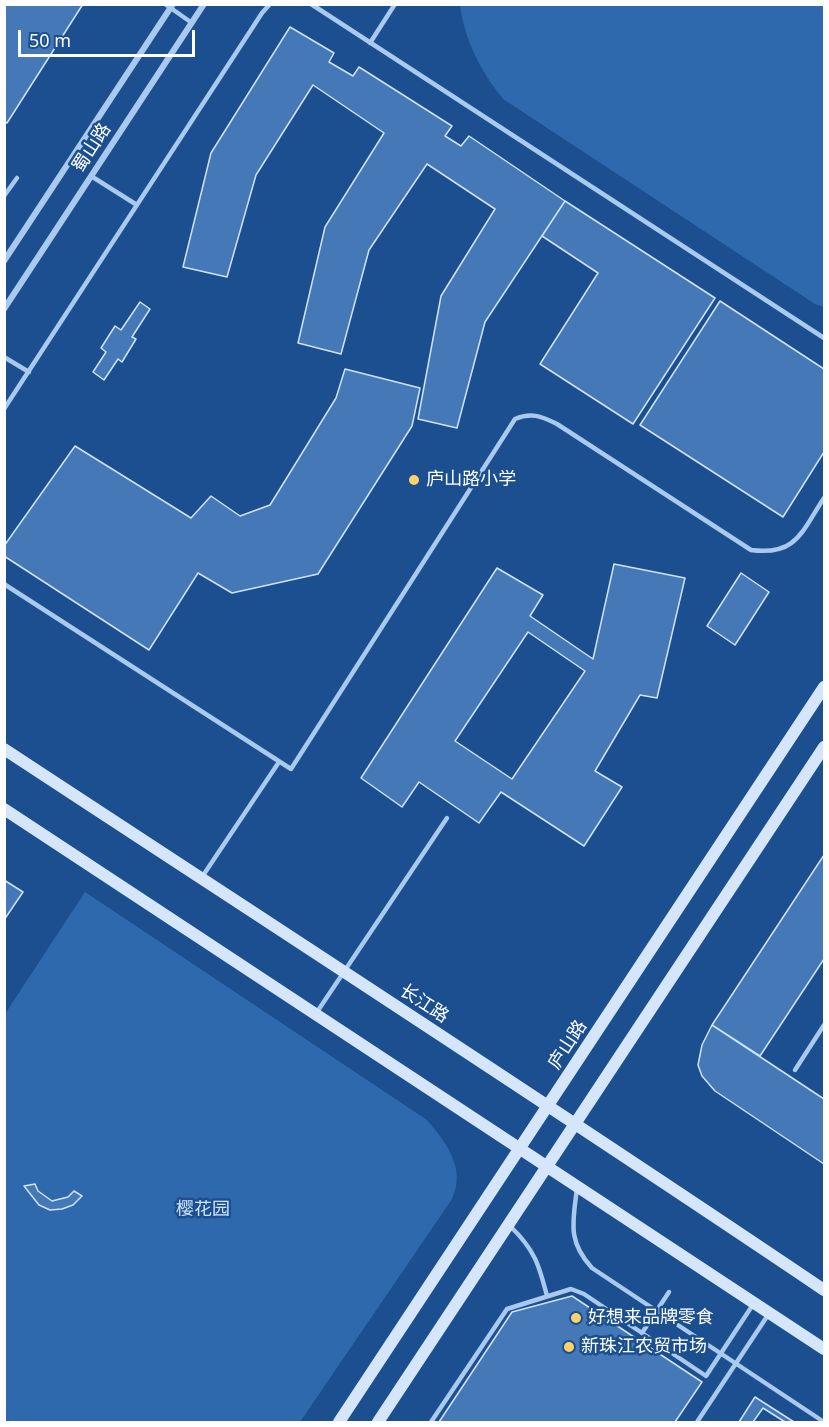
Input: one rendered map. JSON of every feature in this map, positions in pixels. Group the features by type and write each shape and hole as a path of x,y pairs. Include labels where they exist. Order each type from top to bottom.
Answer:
{"street":[{"name":"蜀山路","path":"4,309 204,4"},
{"name":"蜀山路","path":"4,261 170,6"},
{"name":"庐山路","path":"339,1422 825,687"},
{"path":"378,1422 825,747"},
{"name":"长江路","path":"4,749 343,973 577,1123 825,1290"},
{"path":"4,808 520,1151 825,1349"}],"lane":[{"path":"4,409 270,4"},
{"path":"311,4 825,338"},
{"path":"370,43 395,4"},
{"path":"170,6 192,23"},
{"path":"91,176 137,205"},
{"path":"4,196 17,178"},
{"path":"4,357 29,372"},
{"path":"4,584 291,769 515,419 527,414 541,416 556,424 751,550 779,551 789,546 800,535 825,498"},
{"path":"201,878 279,762"},
{"path":"316,1014 447,818"},
{"path":"795,1070 825,1025"},
{"path":"577,1188 572,1232 579,1254 592,1268 824,1422"},
{"path":"509,1225 527,1243 537,1258 547,1296"},
{"path":"431,1422 507,1309 571,1288 584,1294 706,1376 754,1303"},
{"path":"642,1333 669,1292"},
{"path":"697,1422 769,1313"}],"green space":[{"path":"460,5 824,5 824,307 815,304 503,99 475,55 462,18"},
{"name":"樱花园","path":"85,892 427,1120 452,1157 457,1177 452,1199 300,1422 5,1422 5,1014"}],"building":[{"path":"4,4 83,4 7,123 4,121"},
{"path":"290,27 334,53 329,62 353,76 359,67 452,126 445,136 461,146 469,136 565,201 485,322 457,428 418,419 441,296 495,209 427,164 369,250 341,354 298,343 325,227 384,133 313,85 256,175 227,277 183,267 211,153"},
{"path":"565,201 715,298 633,424 540,364 598,273 542,236"},
{"path":"720,301 824,369 824,452 783,517 640,425"},
{"path":"140,302 150,309 132,337 136,339 122,362 118,359 104,380 93,372 106,352 101,348 115,326 121,330"},
{"path":"345,369 420,388 412,426 318,574 232,593 198,573 149,650 4,556 4,546 75,446 191,518 211,496 240,516 270,505 336,398"},
{"path":"614,564 685,578 657,698 640,695 595,771 622,787 584,846 501,792 479,823 419,782 402,807 361,778 497,568 543,595 530,616 593,659","holes":["528,632 585,671 512,779 455,741"]},
{"path":"741,573 769,592 735,645 707,626"},
{"path":"824,855 824,959 760,1056 712,1025"},
{"path":"4,880 23,892 4,920"},
{"path":"712,1025 824,1099 824,1164 715,1091 702,1076 698,1065 702,1045"},
{"path":"35,1184 38,1191 52,1201 68,1197 74,1191 82,1196 73,1205 50,1210 39,1205 24,1186"},
{"name":"新珠江农贸市场","path":"572,1296 702,1382 675,1422 439,1422 512,1312"},
{"path":"755,1397 794,1422 739,1422"},
{"path":"763,1408 785,1422 753,1422"}],"place":[{"name":"庐山路小学","path":"414,480"},
{"name":"好想来品牌零食","path":"576,1318"},
{"name":"新珠江农贸市场","path":"569,1347"}]}
